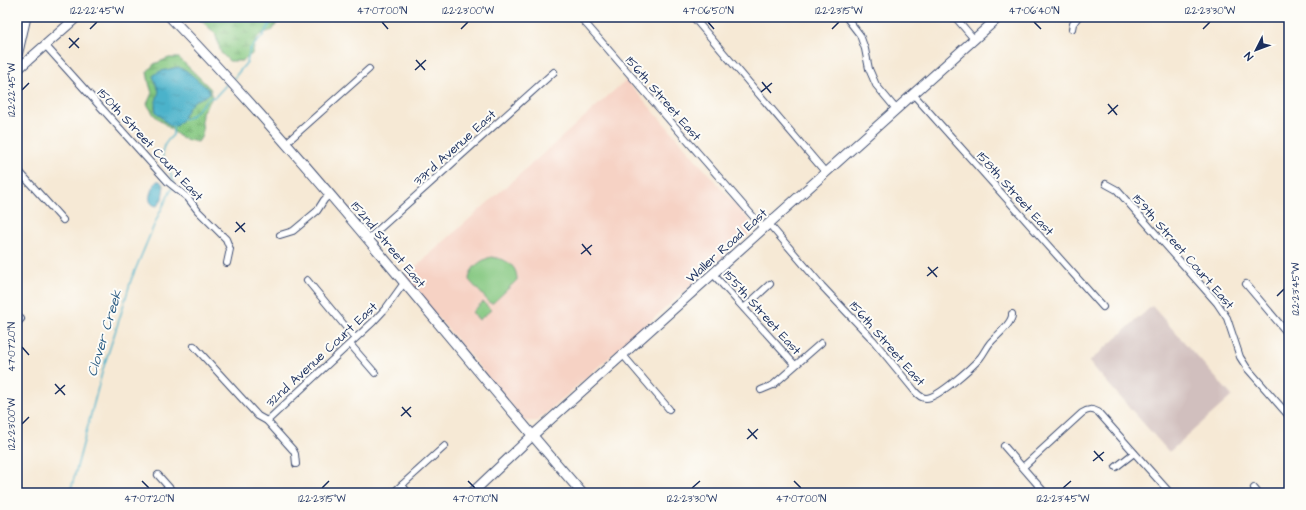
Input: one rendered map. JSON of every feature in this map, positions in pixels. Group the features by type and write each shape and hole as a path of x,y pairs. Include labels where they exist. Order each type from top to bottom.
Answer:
{"street":[{"path":"26,17 18,52 34,55"},
{"path":"17,70 77,17"},
{"name":"152nd Street East","path":"170,17 286,143 532,436 582,493"},
{"name":"156th Street East","path":"580,17 766,227 873,340 920,397 927,398 934,396 967,371 979,359 989,344 1009,323 1012,314"},
{"path":"846,17 860,36 865,49 869,69 876,85 896,109"},
{"path":"956,17 974,39"},
{"name":"Waller Road East","path":"472,493 532,436 623,356 999,17"},
{"path":"1072,29 1073,24 1078,17"},
{"path":"694,18 826,173"},
{"name":"150th Street Court East","path":"45,45 168,182 188,198 198,211 226,239 230,249 227,263"},
{"path":"286,143 369,69"},
{"name":"33rd Avenue East","path":"368,239 554,72"},
{"name":"158th Street East","path":"913,94 1103,307"},
{"path":"17,169 63,220"},
{"name":"159th Street Court East","path":"1106,184 1117,190 1217,303 1227,318 1240,357 1247,368 1289,416"},
{"path":"280,235 294,231 317,211 330,194"},
{"name":"155th Street East","path":"713,274 796,365"},
{"path":"307,280 355,338"},
{"name":"32nd Avenue Court East","path":"267,421 373,322 386,308 404,283"},
{"path":"744,308 770,284"},
{"path":"1246,284 1289,335"},
{"path":"17,314 21,319 17,323"},
{"path":"761,390 773,385 821,343"},
{"path":"350,344 375,374"},
{"path":"194,346 258,416 267,421 293,450 296,464"},
{"path":"623,356 670,409"},
{"path":"1023,467 1082,413 1091,409 1098,412 1170,493"},
{"path":"393,493 445,446"},
{"path":"1004,446 1045,493"},
{"path":"1116,467 1134,453"},
{"path":"158,475 174,493"},
{"path":"402,485 408,493"}],"shaded area":[{"path":"626,80 756,228 537,421 525,421 404,277"},
{"path":"1152,306 1232,396 1169,452 1089,362"}],"green space":[{"path":"197,17 277,17 278,21 273,30 262,34 257,38 252,54 242,61 229,61 221,53 215,33"},
{"path":"169,58 179,58 210,88 212,93 211,99 203,110 203,131 198,142 179,136 154,115 147,104 152,93 147,72 154,64"},
{"path":"491,257 501,259 509,263 515,270 517,280 493,303 490,303 469,280 473,268 483,260"},
{"path":"483,302 491,310 479,320 472,312"}],"water":[{"path":"178,67 187,71 208,89 210,93 193,102 177,126 170,126 156,112 155,105 159,91 153,76 158,72"},
{"path":"157,181 160,181 164,186 162,199 157,206 153,205 151,202 150,195"}],"waterway":[{"path":"234,78 247,62 250,49 262,37 274,17"},
{"path":"181,118 186,119 192,115 209,98 215,97 227,84"},
{"path":"173,125 173,135 163,148 162,153 163,159 174,183"},
{"name":"Clover Creek","path":"70,493 103,369 131,280 158,216 172,188"}]}
